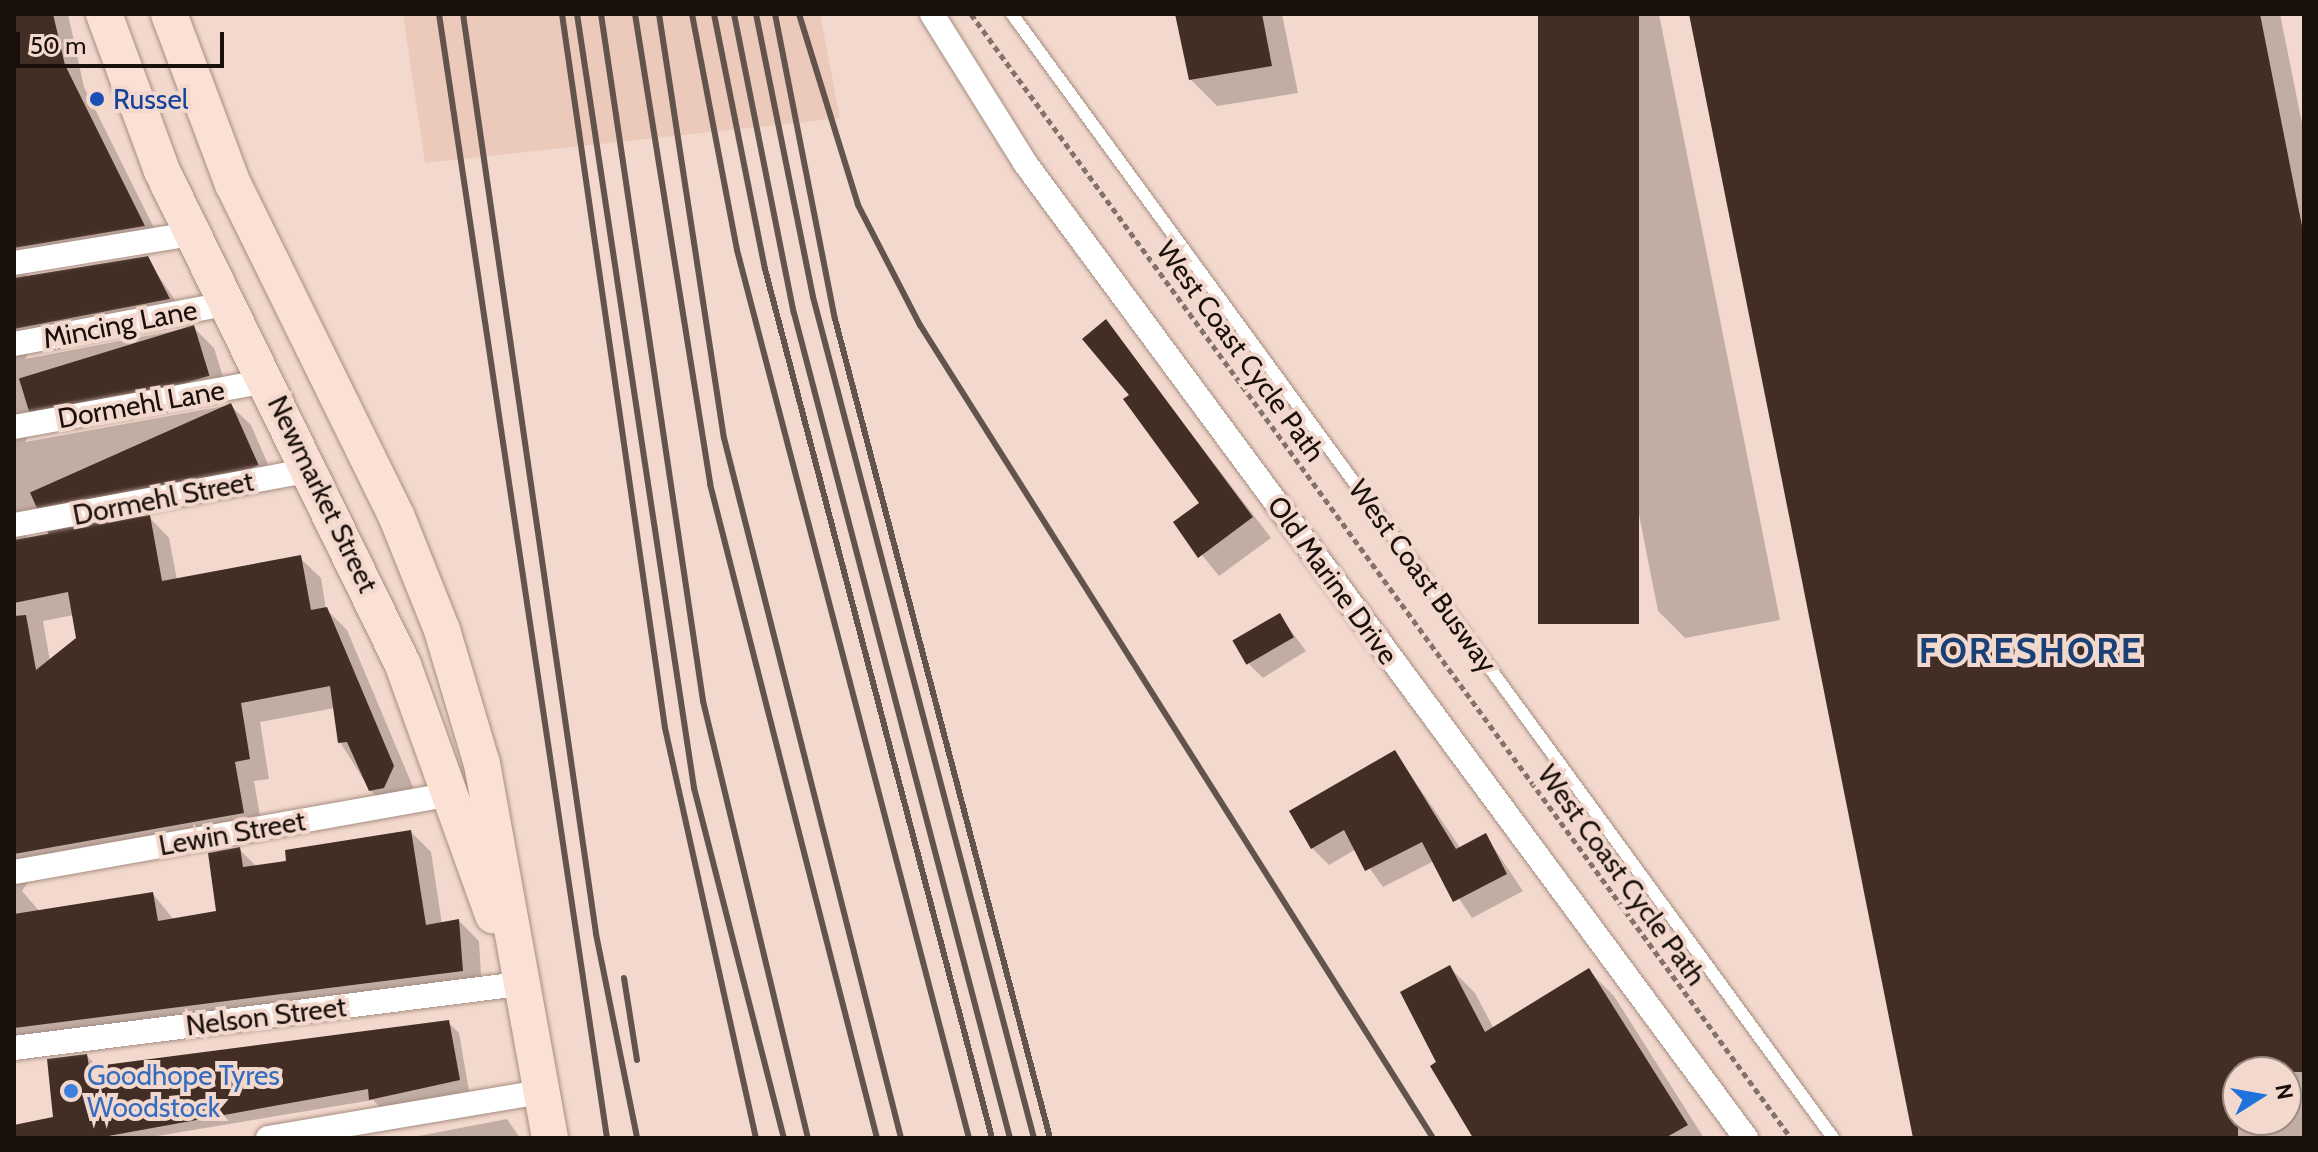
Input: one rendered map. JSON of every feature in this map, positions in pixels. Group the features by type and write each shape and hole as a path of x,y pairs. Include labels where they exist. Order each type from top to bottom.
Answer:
{"main road":[{"name":"Newmarket Street","path":"104,14 192,234 312,470 403,665 519,984"},
{"name":"Newmarket Street","path":"169,14 233,184 396,515 442,630 482,764 519,984 550,1138"}],"street":[{"name":"Old Marine Drive","path":"932,14 1034,176 1746,1138"},
{"path":"14,263 192,234"},
{"name":"Mincing Lane","path":"14,344 225,304"},
{"name":"Dormehl Lane","path":"14,427 267,381"},
{"name":"Dormehl Street","path":"14,525 312,470"},
{"name":"Lewin Street","path":"14,872 450,794"},
{"name":"Nelson Street","path":"14,1048 519,984"},
{"path":"268,1138 541,1092"}],"lane":[{"name":"West Coast Busway","path":"1012,14 1833,1138"}],"path":[{"name":"West Coast Cycle Path","path":"971,14 1791,1138"}],"shaded area":[{"path":"403,14 820,14 840,118 425,163"}],"building":[{"path":"14,14 53,14 65,65 145,226 14,248"},
{"path":"1175,14 1262,14 1272,66 1189,80"},
{"path":"1538,14 1639,14 1639,624 1538,624"},
{"path":"1689,14 2260,14 2304,236 2304,1072 2302,1056 2222,1056 2222,1136 2238,1138 1913,1138"},
{"path":"148,256 170,299 14,329 14,278"},
{"path":"1106,319 1253,517 1198,558 1173,522 1199,503 1123,399 1129,395 1082,339"},
{"path":"194,325 209,376 34,429 19,379"},
{"path":"231,403 259,465 58,555 30,492"},
{"path":"150,515 162,581 301,555 311,610 327,607 394,766 384,788 369,791 347,742 338,743 330,686 241,703 250,759 235,762 244,813 14,854 14,616 26,615 36,670 76,638 68,592 14,603 14,540"},
{"path":"1280,613 1294,637 1246,665 1232,640"},
{"path":"1395,750 1456,849 1486,833 1507,874 1453,902 1422,842 1365,871 1344,830 1311,849 1289,811"},
{"path":"411,830 426,925 459,919 463,971 14,1028 14,914 153,892 158,921 216,911 208,853 240,847 243,867 286,861 285,850"},
{"path":"1450,965 1485,1032 1589,968 1688,1125 1665,1138 1473,1138 1430,1066 1436,1062 1400,992"},
{"path":"449,1020 460,1080 369,1100 368,1089 97,1138 14,1138 14,1125 53,1117 47,1059 87,1054 89,1067"}],"railway":[{"path":"439,14 607,1138"},
{"path":"463,14 596,934 637,1138"},
{"path":"562,14 665,728 756,1138"},
{"path":"577,14 694,788 784,1138"},
{"path":"601,14 703,701 808,1138"},
{"path":"635,14 710,484 877,1138"},
{"path":"659,14 724,438 901,1138"},
{"path":"692,14 737,250 969,1138"},
{"path":"714,14 765,269 992,1138"},
{"path":"734,14 794,313 1010,1138"},
{"path":"756,14 813,297 1034,1138"},
{"path":"775,14 835,319 1050,1138"},
{"path":"799,14 858,205 920,325 1433,1138"},
{"path":"624,978 637,1060"}],"place":[{"name":"Russel","path":"97,99"},
{"name":"Goodhope Tyres Woodstock","path":"71,1091"}],"district":[{"name":"FORESHORE","path":"2031,651"}]}
